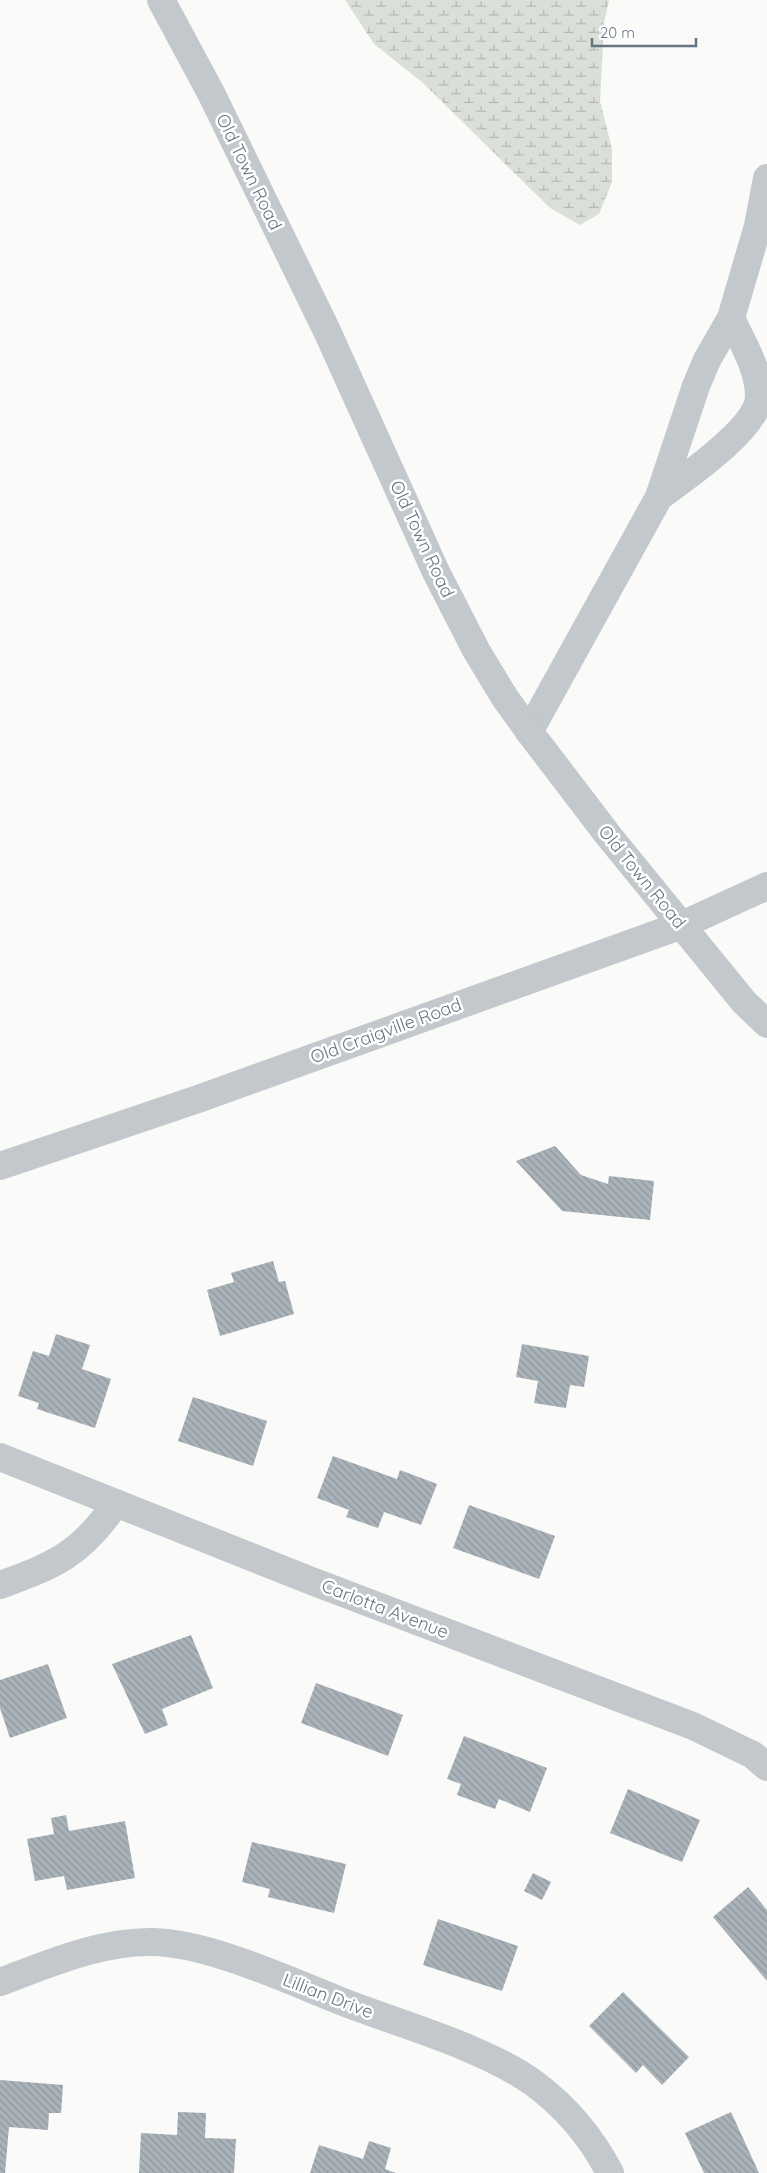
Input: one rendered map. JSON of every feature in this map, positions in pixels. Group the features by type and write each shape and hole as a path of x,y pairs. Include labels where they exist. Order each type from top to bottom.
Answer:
{"street":[{"name":"Old Town Road","path":"161,0 211,93 327,331 436,572 504,698 608,835 744,1002 767,1024"},
{"path":"529,732 658,497 706,360 731,318 758,226 767,178"},
{"path":"658,497 728,444 752,415 759,398 756,378 748,355 731,318"},
{"name":"Old Craigville Road","path":"0,1166 198,1099 682,926 767,886"},
{"name":"Carlotta Avenue","path":"0,1457 309,1580 693,1726 753,1756 767,1767"},
{"path":"0,1585 61,1561 83,1544 100,1526 116,1503"},
{"name":"Lillian Drive","path":"0,1982 64,1958 102,1948 129,1944 154,1942 174,1944 221,1956 475,2052 516,2072 552,2098 570,2116 599,2152 610,2173"}],"green space":[{"path":"345,0 609,0 604,23 600,101 612,149 612,182 599,214 580,225 550,208 423,83 374,44"}],"building":[{"path":"555,1146 581,1175 608,1184 609,1176 654,1181 650,1220 562,1211 516,1161"},
{"path":"273,1261 279,1282 285,1281 294,1314 220,1336 207,1290 234,1282 231,1273"},
{"path":"56,1334 90,1345 82,1369 111,1379 95,1428 37,1409 39,1403 18,1396 33,1351 49,1356"},
{"path":"522,1344 589,1356 584,1387 570,1385 566,1408 534,1403 538,1381 516,1377"},
{"path":"193,1397 267,1421 253,1466 178,1441"},
{"path":"333,1456 397,1479 400,1470 437,1484 421,1525 384,1512 378,1528 346,1517 349,1510 317,1498"},
{"path":"469,1505 555,1536 539,1579 453,1548"},
{"path":"191,1635 213,1688 162,1709 168,1725 145,1734 112,1664"},
{"path":"48,1664 67,1718 10,1738 0,1708 0,1680"},
{"path":"316,1683 403,1715 388,1756 301,1723"},
{"path":"464,1736 547,1768 530,1812 499,1799 495,1809 457,1795 461,1784 447,1779"},
{"path":"628,1789 700,1820 682,1862 610,1833"},
{"path":"66,1815 69,1831 125,1821 135,1878 67,1890 64,1876 35,1881 27,1839 54,1834 51,1818"},
{"path":"252,1842 346,1864 334,1913 268,1897 270,1889 242,1882"},
{"path":"533,1873 551,1882 542,1900 524,1891"},
{"path":"748,1887 767,1910 767,1981 713,1917"},
{"path":"438,1919 518,1946 502,1991 423,1965"},
{"path":"623,1992 689,2057 662,2085 643,2065 636,2073 589,2026"},
{"path":"0,2080 63,2085 61,2113 49,2113 48,2130 9,2127 5,2173 0,2173"},
{"path":"178,2112 206,2113 205,2138 236,2139 234,2173 139,2173 141,2133 177,2135"},
{"path":"731,2112 759,2173 704,2173 685,2133"},
{"path":"369,2141 391,2148 385,2169 396,2173 310,2173 319,2145 363,2159"}]}
